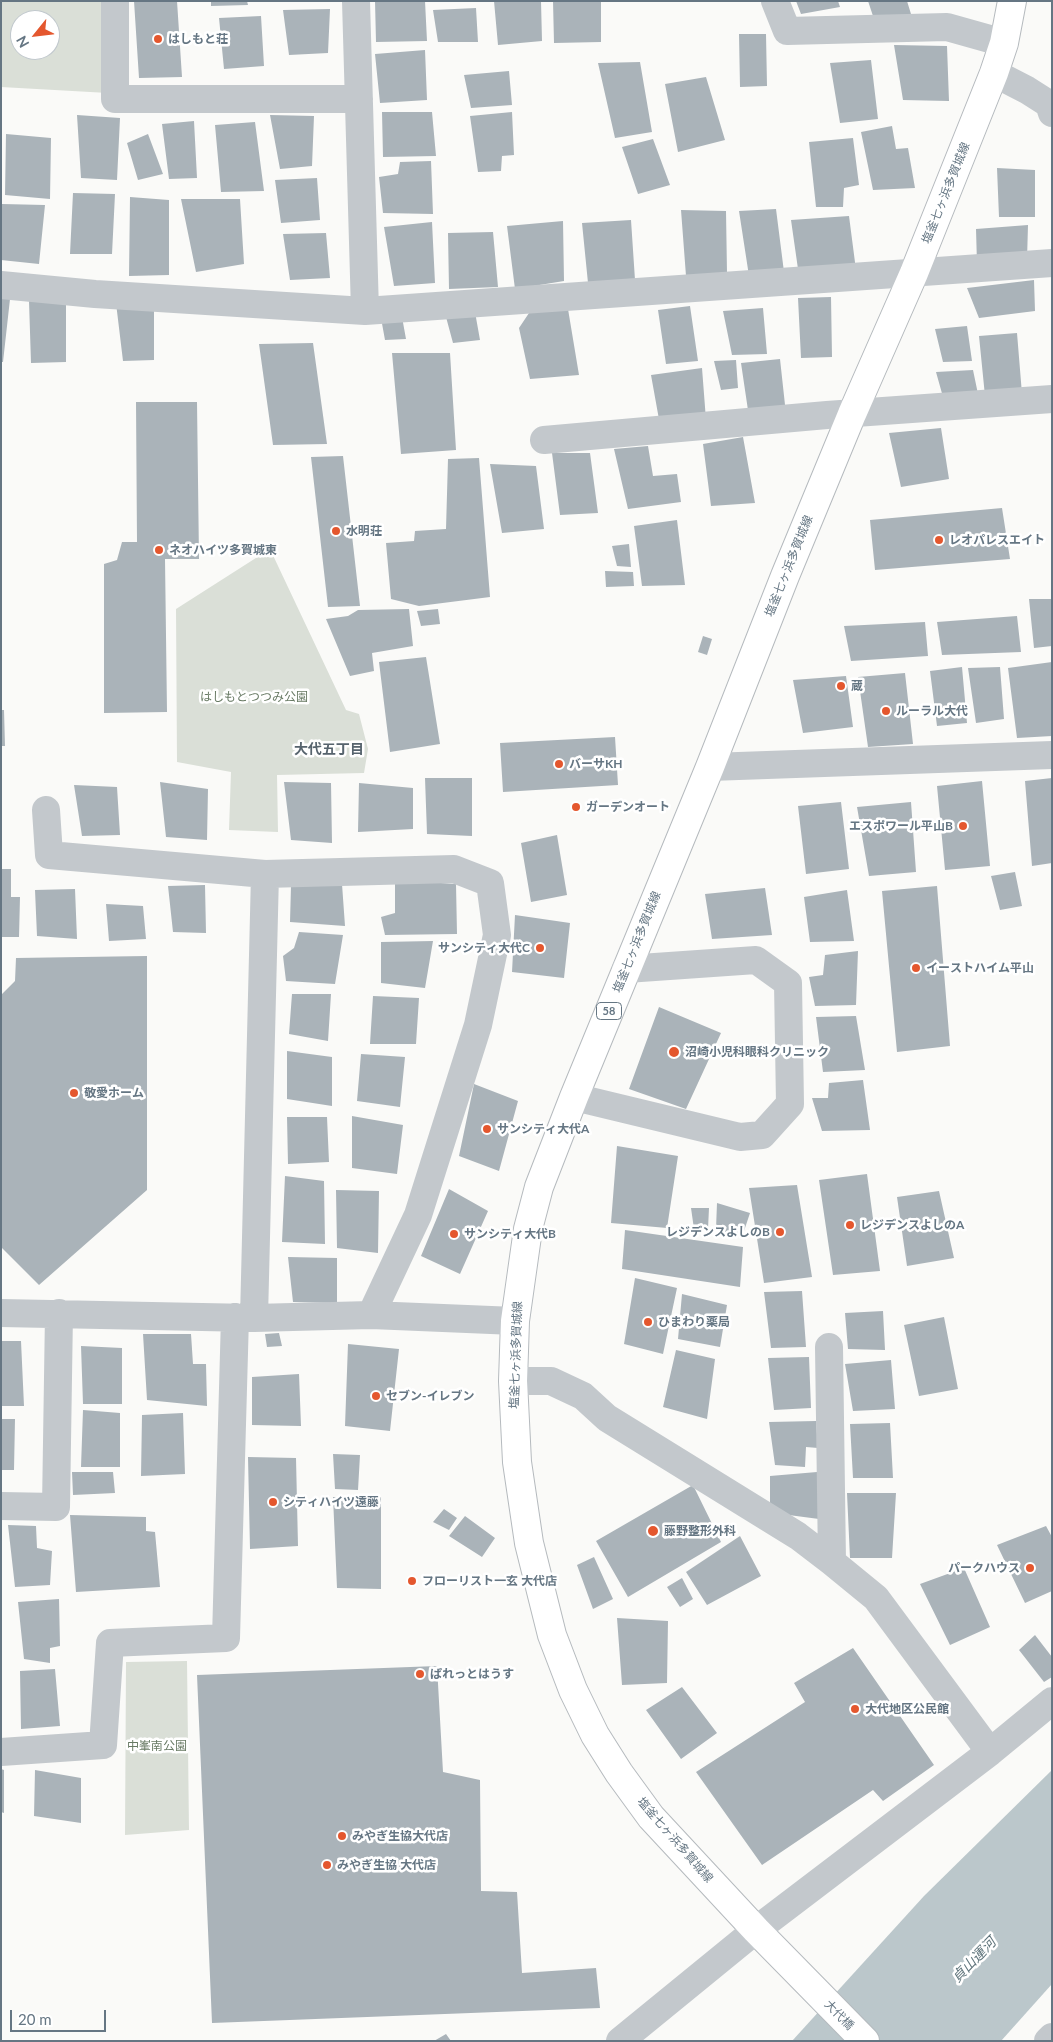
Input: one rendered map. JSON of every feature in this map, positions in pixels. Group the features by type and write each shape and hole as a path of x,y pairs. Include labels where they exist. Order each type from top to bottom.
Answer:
{"main road":[{"name":"塩釜七ヶ浜多賀城線","path":"813,1988 756,1930 652,1817 619,1773 573,1690 552,1635 529,1543 517,1462 513,1381 515,1321 528,1229 539,1187 574,1097 710,767 785,576 852,414 914,273 994,73 1004,43 1012,1"},
{"name":"大代橋","path":"813,1988 865,2041"}],"street":[{"path":"115,1 115,99 359,99"},
{"path":"356,1 365,311"},
{"path":"775,1 787,31 946,27 1004,43"},
{"path":"994,73 1049,104 1052,113"},
{"path":"1,285 95,294 365,311 1052,263"},
{"path":"544,440 827,415 1052,399"},
{"path":"710,767 1052,755"},
{"path":"46,810 48,855 265,874 454,869 490,883 498,935 478,1025 418,1215 371,1314"},
{"path":"1,1752 103,1745 110,1643 226,1638 244,1318 265,874"},
{"path":"574,1097 740,1137 762,1135 790,1104 788,983 756,960 626,970"},
{"path":"1,1313 244,1318 371,1314 515,1321"},
{"path":"1,1506 56,1507 59,1313"},
{"path":"829,1347 832,1562"},
{"path":"513,1381 552,1381 583,1396 608,1418 798,1536 832,1562 876,1598 990,1752"},
{"path":"620,2041 756,1930 990,1752 1052,1701"},
{"path":"1048,2041 1052,2037"}],"green space":[{"path":"1,1 108,1 108,93 1,87"},
{"name":"はしもとつつみ公園","path":"270,549 346,710 359,714 368,749 364,773 277,775 278,832 229,830 231,772 177,762 176,609"},
{"name":"中峯南公園","path":"187,1661 189,1830 125,1835 126,1662"}],"water":[{"name":"貞山運河","path":"1052,1770 1052,1984 1001,2041 792,2041 924,1896"}],"building":[{"name":"はしもと荘","path":"134,1 177,1 182,77 139,78"},
{"path":"211,1 247,1 248,5 211,6"},
{"path":"375,1 425,1 427,41 376,42"},
{"path":"494,1 541,1 542,41 498,45"},
{"path":"553,1 601,1 601,42 554,43"},
{"path":"796,1 838,1 840,7 801,14"},
{"path":"868,1 907,1 911,14 876,25"},
{"path":"476,8 478,42 438,42 433,10"},
{"path":"330,9 328,53 289,55 283,10"},
{"path":"261,16 264,66 224,69 219,18"},
{"path":"739,34 766,34 767,86 740,87"},
{"path":"894,45 947,46 949,101 903,100"},
{"path":"425,50 427,100 380,103 375,54"},
{"path":"871,60 878,119 840,123 830,63"},
{"path":"640,62 652,132 615,138 598,63"},
{"path":"509,71 512,105 471,108 464,75"},
{"path":"706,77 725,140 678,152 665,84"},
{"path":"382,112 432,112 436,156 383,157"},
{"path":"512,112 514,155 502,156 501,171 478,172 470,116"},
{"path":"77,115 120,118 117,180 81,178"},
{"path":"270,115 314,116 312,166 280,169"},
{"path":"194,121 197,178 169,179 162,124"},
{"path":"255,122 264,191 221,192 215,125"},
{"path":"892,126 896,149 908,148 915,188 873,190 861,132"},
{"path":"6,134 51,138 50,199 5,195"},
{"path":"148,134 163,174 138,180 127,143"},
{"path":"853,138 859,185 844,188 843,207 816,207 809,142"},
{"path":"653,139 670,185 638,194 622,147"},
{"path":"431,161 433,214 383,213 379,177 398,174 400,162"},
{"path":"997,168 1035,170 1035,217 999,217"},
{"path":"317,178 320,220 281,223 275,180"},
{"path":"73,193 115,194 112,254 70,254"},
{"path":"130,197 169,200 169,275 129,276"},
{"path":"181,199 240,199 244,264 196,272"},
{"path":"2,204 45,205 39,264 1,260"},
{"path":"776,209 784,272 749,276 739,211"},
{"path":"681,210 726,211 727,273 686,276"},
{"path":"849,216 856,270 799,276 791,220"},
{"path":"631,220 635,280 588,283 582,223"},
{"path":"563,221 564,281 515,289 507,226"},
{"path":"432,222 435,283 394,286 384,227"},
{"path":"1028,225 1027,260 977,264 976,229"},
{"path":"493,232 498,287 449,289 448,233"},
{"path":"326,233 330,278 290,280 283,234"},
{"path":"1034,280 1035,311 979,318 967,288"},
{"path":"831,297 832,357 801,358 798,298"},
{"path":"1,298 10,299 3,362 1,362"},
{"path":"29,301 66,302 66,362 31,363"},
{"path":"116,303 154,303 154,360 123,361"},
{"path":"690,306 698,361 666,364 658,310"},
{"path":"763,308 767,354 732,355 723,311"},
{"path":"568,309 579,375 530,379 519,328 529,313"},
{"path":"475,312 480,340 453,343 446,317"},
{"path":"402,317 406,339 385,340 381,318"},
{"path":"967,326 972,361 943,362 935,329"},
{"path":"1017,333 1022,394 985,396 979,336"},
{"path":"313,343 327,444 273,445 259,344"},
{"path":"392,353 450,353 456,450 401,454"},
{"path":"780,359 786,414 749,417 741,363"},
{"path":"736,360 738,388 721,390 714,361"},
{"path":"702,368 706,420 660,425 651,375"},
{"path":"973,370 978,394 943,397 936,372"},
{"name":"ネオハイツ多賀城東","path":"136,402 197,402 199,559 165,559 167,712 104,713 104,564 117,560 122,542 137,542"},
{"path":"941,428 949,479 901,487 889,433"},
{"path":"743,437 755,503 711,506 703,444"},
{"path":"648,446 653,476 677,474 681,502 628,509 614,449"},
{"path":"552,453 590,453 598,513 560,515"},
{"name":"水明荘","path":"343,456 360,606 328,607 311,457"},
{"path":"479,458 490,597 419,606 391,599 386,543 414,541 415,531 446,529 448,459"},
{"path":"490,464 536,466 544,529 502,533"},
{"name":"レオパレスエイト","path":"1002,508 1010,559 875,570 870,520"},
{"path":"677,520 685,585 642,586 634,526"},
{"path":"629,544 631,567 617,566 612,546"},
{"path":"605,571 633,572 634,586 606,587"},
{"path":"1029,599 1052,599 1052,646 1034,648"},
{"path":"409,609 413,646 372,653 374,671 350,676 326,619 348,616 358,610"},
{"path":"438,609 440,624 421,626 417,611"},
{"path":"1017,616 1021,652 942,655 937,622"},
{"path":"925,622 928,656 851,661 844,626"},
{"path":"703,636 712,639 707,655 698,652"},
{"path":"426,657 440,744 390,752 379,662"},
{"path":"1052,662 1052,736 1017,738 1008,668"},
{"path":"962,667 967,723 937,726 930,671"},
{"path":"1000,667 1004,719 976,723 968,668"},
{"name":"ルーラル大代","path":"905,673 913,744 868,747 858,677"},
{"path":"846,676 853,727 803,733 793,680"},
{"path":"1,710 4,710 5,746 1,746"},
{"name":"バーサKH","path":"615,737 618,785 503,792 500,743"},
{"path":"425,778 472,778 472,836 427,834"},
{"path":"1052,778 1052,863 1032,866 1025,781"},
{"name":"エスポワール平山B","path":"982,781 990,866 945,870 937,786"},
{"path":"160,782 208,789 207,840 166,837"},
{"path":"284,782 331,783 332,843 291,840"},
{"path":"359,783 413,788 413,829 358,832"},
{"path":"74,785 117,787 120,835 82,836"},
{"path":"841,802 849,869 806,874 798,806"},
{"path":"911,802 916,872 869,876 857,807"},
{"path":"557,835 567,895 531,902 521,843"},
{"path":"1,869 11,869 11,897 20,897 19,937 1,937"},
{"path":"1015,872 1022,906 1000,910 991,876"},
{"path":"395,880 456,884 457,934 385,935 381,917 395,913"},
{"path":"342,884 345,926 290,922 291,886"},
{"path":"205,885 206,933 173,932 168,886"},
{"name":"イーストハイム平山","path":"937,886 950,1046 897,1052 882,891"},
{"path":"765,888 772,935 712,939 705,894"},
{"path":"75,889 77,939 37,936 35,890"},
{"path":"847,890 854,941 810,942 804,897"},
{"path":"106,904 143,906 146,939 109,941"},
{"name":"サンシティ大代C","path":"515,915 570,923 564,978 512,972"},
{"path":"299,932 343,935 335,984 286,981 283,956 294,948"},
{"path":"433,941 425,988 381,983 381,942"},
{"path":"858,951 856,1005 815,1006 809,977 823,975 825,955"},
{"name":"敬愛ホーム","path":"147,956 147,1190 39,1285 1,1247 1,995 15,981 16,958"},
{"path":"292,994 331,994 328,1041 289,1034"},
{"path":"373,996 419,998 416,1044 370,1044"},
{"path":"659,1007 721,1033 686,1109 629,1089"},
{"path":"856,1016 865,1070 823,1072 816,1017"},
{"path":"287,1051 332,1057 332,1106 287,1099"},
{"path":"361,1054 405,1057 400,1107 357,1101"},
{"path":"863,1080 870,1130 822,1131 812,1098 828,1098 829,1083"},
{"name":"サンシティ大代A","path":"474,1084 518,1101 499,1171 459,1156"},
{"path":"352,1116 403,1125 397,1174 352,1168"},
{"path":"287,1117 327,1117 329,1162 288,1164"},
{"path":"617,1146 678,1156 667,1228 611,1223"},
{"name":"レジデンスよしのA","path":"867,1174 880,1271 833,1275 819,1180"},
{"path":"285,1176 324,1181 325,1244 282,1242"},
{"name":"レジデンスよしのB","path":"797,1185 812,1277 764,1283 749,1188"},
{"name":"サンシティ大代B","path":"449,1189 488,1211 460,1274 421,1256"},
{"path":"336,1190 379,1191 378,1253 337,1248"},
{"path":"939,1191 954,1258 907,1266 897,1197"},
{"path":"717,1203 750,1213 742,1237 716,1229"},
{"path":"691,1208 709,1208 708,1229 694,1229"},
{"path":"625,1230 743,1247 740,1287 622,1269"},
{"path":"288,1257 337,1258 337,1303 293,1302"},
{"path":"635,1278 677,1288 663,1354 624,1344"},
{"path":"802,1291 806,1347 771,1348 764,1292"},
{"path":"682,1294 727,1305 720,1347 678,1339"},
{"path":"883,1311 885,1350 848,1349 845,1313"},
{"path":"944,1317 958,1389 919,1396 904,1325"},
{"path":"279,1333 282,1346 267,1347 265,1334"},
{"path":"143,1334 191,1334 193,1364 206,1364 207,1406 147,1400"},
{"path":"1,1341 21,1341 24,1406 1,1406"},
{"path":"348,1344 399,1349 390,1431 345,1426"},
{"path":"81,1346 122,1348 122,1404 83,1404"},
{"path":"676,1350 715,1359 707,1419 663,1407"},
{"path":"809,1357 811,1408 774,1410 768,1358"},
{"path":"891,1360 895,1409 853,1411 845,1364"},
{"path":"299,1374 301,1426 252,1425 252,1377"},
{"path":"83,1410 120,1413 120,1467 81,1467"},
{"path":"183,1413 185,1474 141,1476 142,1415"},
{"path":"1,1419 15,1419 14,1470 1,1470"},
{"path":"816,1421 818,1448 806,1447 805,1467 775,1465 769,1422"},
{"path":"890,1423 893,1478 853,1478 850,1424"},
{"path":"333,1454 360,1455 358,1490 335,1489"},
{"name":"シティハイツ遠藤","path":"248,1457 296,1458 298,1546 250,1549"},
{"path":"72,1472 113,1472 115,1493 73,1495"},
{"path":"817,1472 819,1519 781,1514 770,1504 770,1476"},
{"path":"693,1485 721,1542 628,1597 596,1541"},
{"path":"847,1493 896,1493 892,1558 850,1558"},
{"path":"333,1497 381,1497 381,1589 337,1588"},
{"path":"444,1509 457,1518 449,1530 433,1522"},
{"path":"70,1515 146,1517 146,1531 155,1532 160,1587 76,1592"},
{"path":"465,1516 495,1538 482,1557 449,1536"},
{"path":"8,1525 36,1526 37,1548 52,1551 50,1585 15,1587"},
{"name":"パークハウス","path":"1046,1526 1052,1537 1052,1591 1025,1603 997,1545"},
{"path":"740,1536 761,1576 707,1605 686,1572"},
{"path":"594,1557 613,1599 593,1609 577,1565"},
{"path":"964,1568 990,1627 950,1645 920,1584"},
{"path":"682,1578 693,1599 680,1607 667,1587"},
{"path":"59,1599 60,1646 50,1648 50,1663 24,1659 18,1602"},
{"path":"617,1618 668,1621 667,1683 622,1685"},
{"path":"1035,1635 1052,1657 1052,1677 1044,1682 1019,1650"},
{"path":"853,1648 934,1765 883,1801 873,1790 762,1865 696,1772 805,1702 794,1683"},
{"name":"みやぎ生協大代店","path":"437,1666 443,1772 480,1780 481,1891 517,1892 522,1973 596,1968 600,2008 212,2023 197,1675"},
{"path":"55,1669 60,1726 21,1729 20,1671"},
{"path":"682,1687 717,1733 681,1759 646,1710"},
{"path":"1,1769 4,1770 4,1813 1,1812"},
{"path":"35,1770 81,1778 81,1823 34,1816"},
{"path":"446,2034 451,2041 434,2041"}],"place":[{"name":"はしもと荘","path":"158,39"},
{"name":"水明荘","path":"336,531"},
{"name":"レオパレスエイト","path":"939,540"},
{"name":"ネオハイツ多賀城東","path":"159,550"},
{"name":"蔵","path":"841,686"},
{"name":"ルーラル大代","path":"886,711"},
{"name":"バーサKH","path":"559,764"},
{"name":"ガーデンオート","path":"576,807"},
{"name":"エスポワール平山B","path":"963,826"},
{"name":"サンシティ大代C","path":"540,948"},
{"name":"イーストハイム平山","path":"916,968"},
{"name":"沼崎小児科眼科クリニック","path":"674,1052"},
{"name":"敬愛ホーム","path":"74,1093"},
{"name":"サンシティ大代A","path":"487,1129"},
{"name":"レジデンスよしのA","path":"850,1225"},
{"name":"レジデンスよしのB","path":"780,1232"},
{"name":"サンシティ大代B","path":"454,1234"},
{"name":"ひまわり薬局","path":"648,1322"},
{"name":"セブン-イレブン","path":"376,1396"},
{"name":"シティハイツ遠藤","path":"273,1502"},
{"name":"藤野整形外科","path":"653,1531"},
{"name":"パークハウス","path":"1030,1568"},
{"name":"フローリスト一玄 大代店","path":"412,1581"},
{"name":"ぱれっとはうす","path":"420,1674"},
{"name":"大代地区公民館","path":"855,1709"},
{"name":"みやぎ生協大代店","path":"342,1836"},
{"name":"みやぎ生協 大代店","path":"327,1865"}],"district":[{"name":"大代五丁目","path":"329,749"}]}
